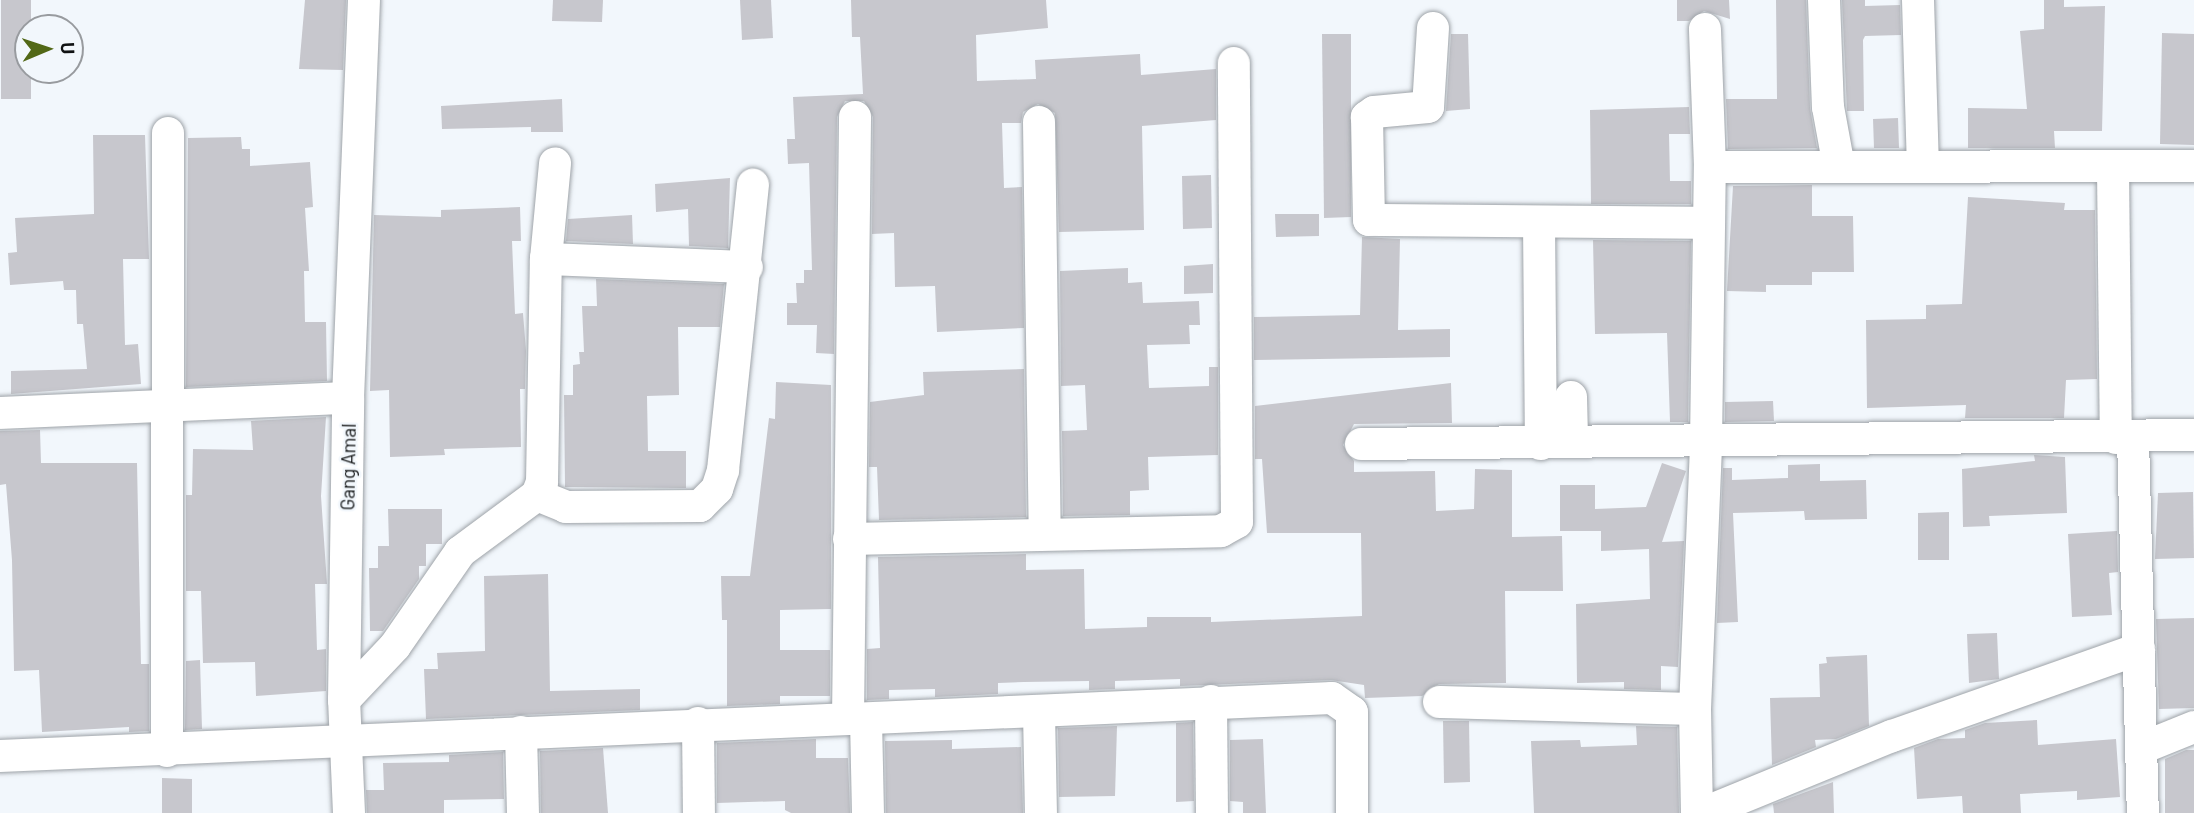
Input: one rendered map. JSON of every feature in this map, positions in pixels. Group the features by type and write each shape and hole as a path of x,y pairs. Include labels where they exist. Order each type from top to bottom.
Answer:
{"street":[{"name":"Gang Amal","path":"349,813 344,700 348,398 364,0"},
{"path":"1824,0 1828,107 1839,167"},
{"path":"1918,0 1923,167"},
{"path":"1433,28 1428,107 1374,112 1367,117 1368,218 1707,223"},
{"path":"1697,813 1695,709 1706,443 1707,223 1710,167 1705,29"},
{"path":"849,539 1045,532 1221,531 1237,522 1234,63"},
{"path":"855,117 849,539 857,719 868,813"},
{"path":"1039,122 1045,532"},
{"path":"167,751 168,133"},
{"path":"344,700 395,646 460,552 537,495 542,482 546,259 555,163"},
{"path":"1710,167 2194,166"},
{"path":"2113,168 2124,438 2139,649 2143,813"},
{"path":"537,495 566,506 701,506 717,489 723,470 747,267 753,184"},
{"path":"1539,222 1541,444"},
{"path":"546,259 747,267"},
{"path":"1571,397 1573,439"},
{"path":"0,413 348,398"},
{"path":"1362,444 1541,444 1573,439 1706,443 2194,435"},
{"path":"1704,813 1892,736 2139,649"},
{"path":"0,756 348,743 698,723 1039,712 1211,701 1332,698 1348,705 1352,712 1352,813"},
{"path":"1211,701 1212,813"},
{"path":"1439,702 1695,709"},
{"path":"1039,712 1041,813"},
{"path":"698,723 699,813"},
{"path":"2142,748 2194,727"},
{"path":"521,732 523,813"}],"building":[{"path":"1,0 31,0 31,14 14,14 14,84 31,84 31,99 1,99"},
{"path":"305,0 346,0 343,70 299,69"},
{"path":"553,0 603,0 602,22 552,21"},
{"path":"740,0 771,0 773,38 742,40"},
{"path":"851,0 1046,0 1048,28 976,35 977,81 1036,79 1035,60 1140,54 1141,75 1216,69 1216,120 1142,126 1144,230 1059,232 1055,113 1038,104 1023,112 1021,123 1002,123 1004,188 1022,187 1024,328 937,332 935,286 895,287 894,233 872,234 873,117 864,101 845,101 837,117 834,354 816,353 817,325 787,325 787,303 797,303 796,283 804,283 804,270 812,270 809,163 788,164 787,139 795,139 793,97 863,94 860,37 852,37"},
{"path":"1677,0 1729,0 1730,19 1704,11 1689,21 1677,21"},
{"path":"1776,0 1806,0 1810,108 1817,148 1728,149 1726,99 1777,99"},
{"path":"1842,0 1865,0 1865,6 1900,5 1901,35 1865,36 1863,40 1864,111 1847,111"},
{"path":"2044,0 2064,0 2064,7 2105,6 2102,131 2054,131 2055,148 1968,148 1968,108 2027,109 2020,31 2044,29"},
{"path":"2162,33 2194,34 2194,145 2160,144"},
{"path":"1322,34 1351,34 1351,217 1324,218"},
{"path":"1451,34 1468,34 1470,109 1446,111"},
{"path":"562,99 563,132 531,132 531,127 442,129 441,106"},
{"path":"1689,107 1690,134 1669,134 1670,181 1691,181 1691,204 1591,204 1590,110"},
{"path":"1898,118 1899,148 1874,148 1873,119"},
{"path":"93,135 145,135 149,259 123,259 125,345 138,344 141,384 11,394 11,371 87,369 83,324 77,324 76,290 64,290 63,281 10,285 8,253 17,252 15,218 94,214"},
{"path":"241,137 242,149 250,149 250,166 310,162 313,207 305,208 309,271 304,271 305,322 326,322 327,381 186,387 188,138"},
{"path":"1211,175 1212,228 1183,229 1182,176"},
{"path":"730,178 728,248 689,246 688,209 656,212 655,184"},
{"path":"1812,185 1812,216 1853,216 1854,272 1812,272 1812,285 1766,285 1766,292 1727,291 1733,186"},
{"path":"1968,197 2065,203 2064,210 2095,210 2097,379 2066,380 2064,418 1965,418 1966,405 1867,408 1866,320 1926,319 1926,305 1962,304"},
{"path":"520,207 521,241 512,241 515,314 523,313 526,351 525,389 520,389 521,447 444,449 445,455 390,457 389,390 370,391 374,215 441,217 441,210"},
{"path":"1275,214 1319,214 1319,236 1276,237"},
{"path":"632,215 633,244 566,241 568,219"},
{"path":"1362,237 1400,239 1398,330 1450,329 1450,357 1254,360 1254,317 1360,315"},
{"path":"1593,240 1691,241 1688,422 1670,422 1667,333 1595,334"},
{"path":"1213,264 1213,293 1184,294 1184,266"},
{"path":"1128,268 1128,283 1142,282 1143,303 1199,301 1200,325 1189,325 1190,344 1147,345 1149,388 1209,386 1209,367 1218,367 1218,455 1148,457 1149,490 1130,491 1130,515 1063,516 1062,431 1087,430 1085,385 1061,386 1060,271"},
{"path":"596,279 724,284 720,327 678,327 679,395 647,396 648,451 686,451 686,488 565,487 564,395 573,395 573,365 580,364 579,352 584,352 582,306 597,306"},
{"path":"1024,369 1026,517 879,520 877,467 869,467 870,402 924,395 923,372"},
{"path":"776,382 831,385 831,609 780,610 780,650 830,650 830,696 780,696 780,704 727,706 727,620 722,620 721,576 750,576 769,418 775,419"},
{"path":"1451,383 1452,423 1354,424 1343,445 1354,461 1354,472 1435,471 1436,511 1474,509 1475,469 1512,470 1512,537 1562,536 1563,591 1505,591 1506,683 1439,684 1422,696 1365,698 1364,685 1331,680 1180,686 1180,679 1115,681 1115,689 1089,690 1089,681 1024,682 998,683 998,694 935,697 935,689 889,690 889,699 867,700 867,649 880,648 878,557 1026,554 1026,570 1084,569 1085,629 1147,627 1147,617 1211,617 1211,622 1362,616 1361,533 1267,533 1262,459 1255,459 1255,406"},
{"path":"1773,401 1774,421 1725,422 1725,402"},
{"path":"326,417 321,496 327,584 315,584 317,650 326,649 326,691 256,696 255,662 203,663 201,591 186,591 186,495 192,495 193,449 253,450 251,421"},
{"path":"40,430 41,463 137,463 141,664 149,664 149,731 129,732 129,727 42,732 39,670 14,671 12,560 6,484 0,485 0,431"},
{"path":"2034,455 2065,457 2067,513 1989,516 1990,526 1963,527 1962,469 2035,461"},
{"path":"1662,463 1686,471 1662,542 1684,541 1678,667 1661,666 1661,690 1624,689 1624,682 1577,683 1576,604 1650,599 1649,549 1601,551 1601,531 1560,531 1560,485 1595,485 1595,509 1646,507"},
{"path":"1820,464 1820,481 1866,480 1867,519 1805,520 1804,511 1733,513 1738,622 1717,623 1723,468 1732,468 1732,480 1788,478 1788,465"},
{"path":"2193,492 2194,558 2155,559 2158,493"},
{"path":"388,509 442,509 442,544 426,544 426,566 419,566 419,579 383,631 370,631 369,568 378,568 378,546 389,546"},
{"path":"1949,512 1949,560 1918,560 1918,513"},
{"path":"2117,531 2118,572 2109,573 2112,615 2072,617 2068,534"},
{"path":"548,574 550,691 640,689 640,710 426,719 424,669 438,669 437,653 485,651 484,576"},
{"path":"2194,618 2194,708 2159,709 2156,619"},
{"path":"1997,633 1999,679 1969,683 1967,634"},
{"path":"1867,655 1869,726 1836,739 1815,740 1816,747 1772,765 1770,698 1820,697 1819,664 1827,663 1826,657"},
{"path":"200,660 202,729 185,730 186,661"},
{"path":"2037,720 2038,745 2116,739 2120,797 2077,800 2077,791 2020,794 2021,813 1963,813 1962,796 1917,799 1914,748 1938,739 1965,738 1965,730 1985,723"},
{"path":"1443,721 1469,721 1470,782 1444,783"},
{"path":"1193,722 1194,801 1176,802 1176,723"},
{"path":"1117,726 1115,796 1059,797 1058,728"},
{"path":"1636,726 1677,727 1679,813 1534,813 1531,741 1580,740 1581,747 1637,745"},
{"path":"816,739 816,758 848,758 850,813 791,813 785,810 785,801 717,803 717,743"},
{"path":"1263,739 1266,813 1243,813 1243,802 1230,801 1230,740"},
{"path":"952,740 952,749 1021,747 1023,813 886,813 885,741"},
{"path":"603,748 608,813 541,813 540,751"},
{"path":"2186,750 2194,750 2194,813 2165,813 2165,759"},
{"path":"503,752 504,799 444,800 444,813 367,813 366,790 384,790 383,763 449,762 449,755"},
{"path":"162,778 192,779 192,813 162,813"},
{"path":"1833,782 1834,813 1774,813 1773,804"}]}
